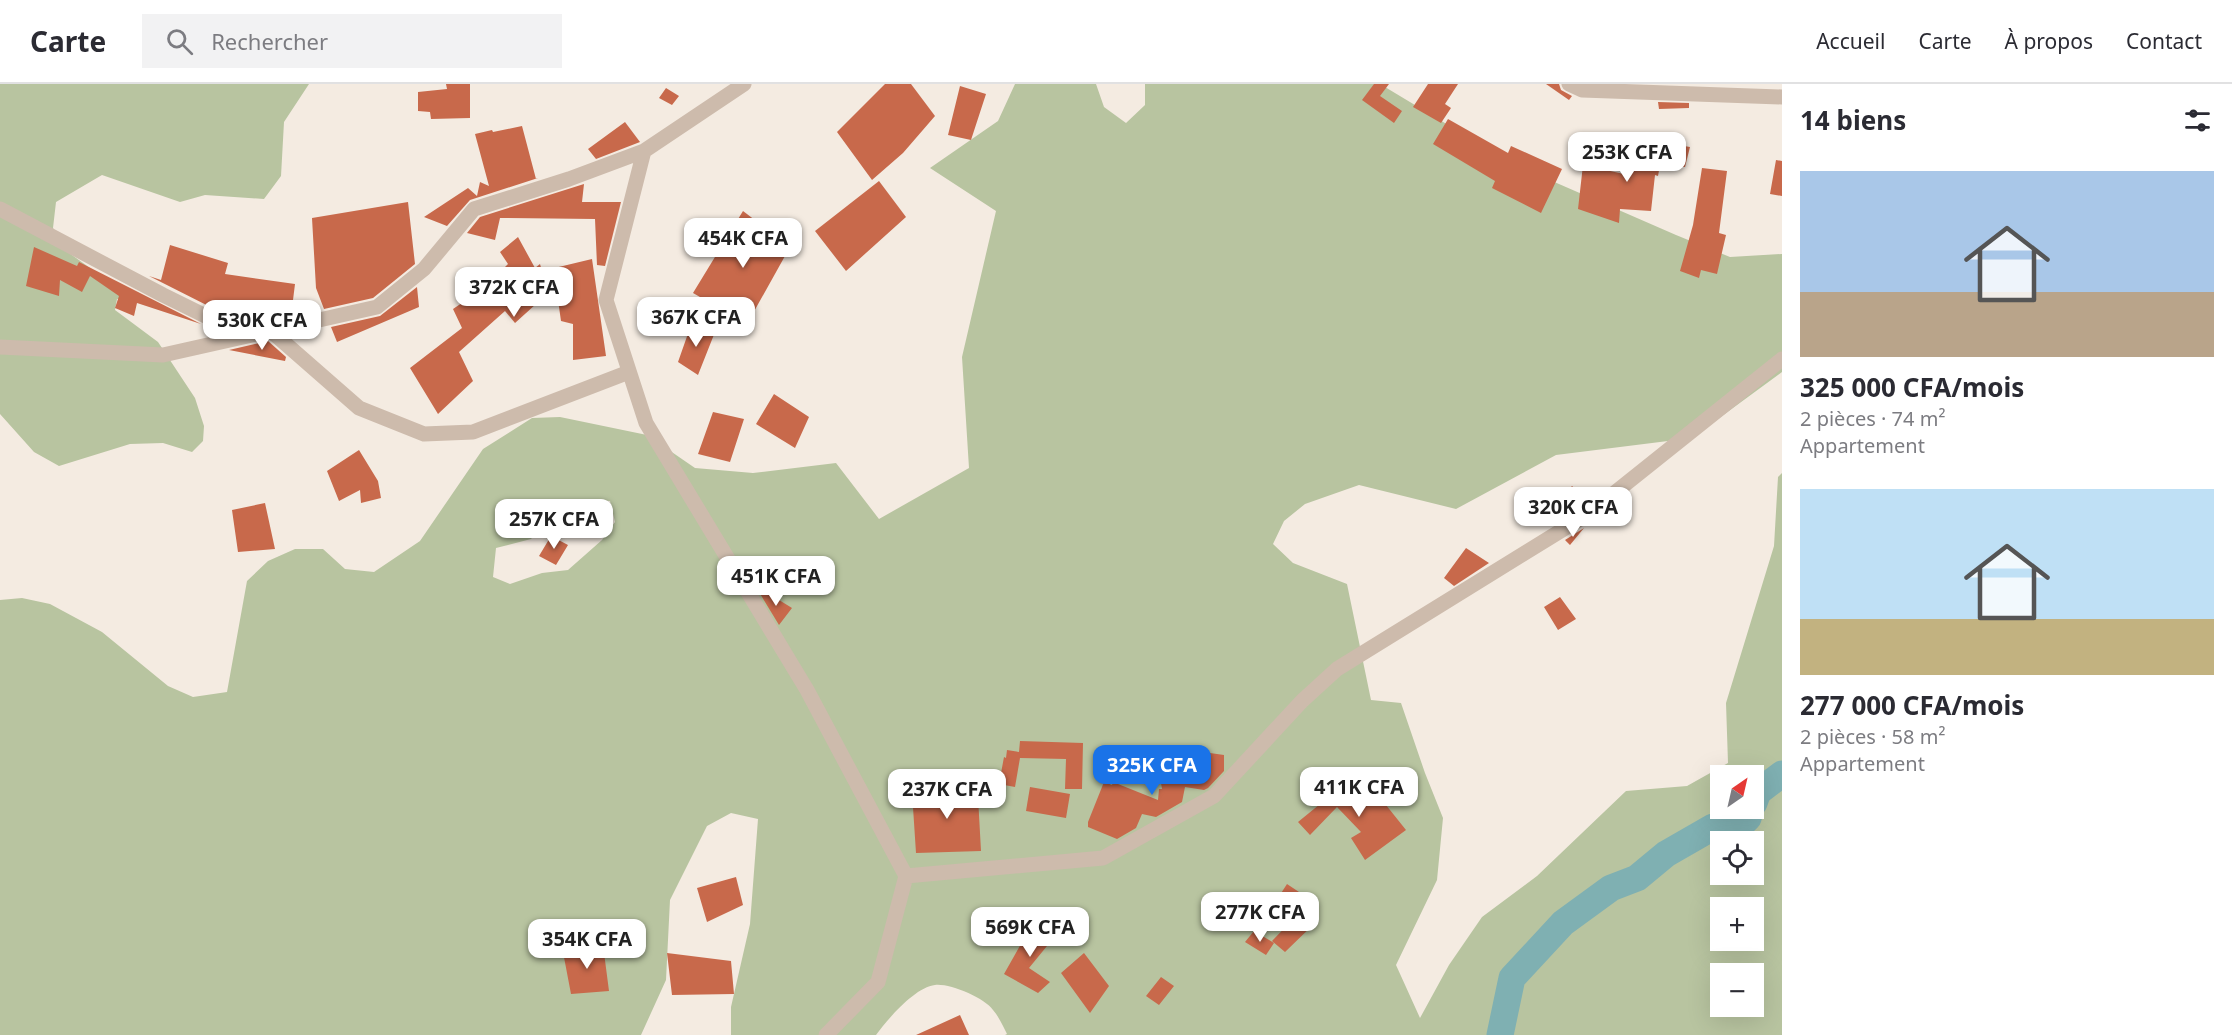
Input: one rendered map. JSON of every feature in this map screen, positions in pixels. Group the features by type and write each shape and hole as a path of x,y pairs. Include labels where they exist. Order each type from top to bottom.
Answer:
{"street":[{"path":"0,347 164,355 377,307 424,269 474,209 569,179 644,151 744,84"},
{"path":"1569,84 1582,90 1782,97"},
{"path":"644,151 606,300 646,423 807,690 906,876 878,982 826,1035"},
{"path":"0,208 163,295 246,336"},
{"path":"270,331 359,408 424,434 473,432 629,372"},
{"path":"906,876 1103,858 1214,796 1302,700 1337,669 1588,514 1782,359"}],"green space":[{"path":"0,84 309,84 284,122 281,176 264,199 205,195 180,202 102,175 56,202 53,228 65,250 133,299 117,299 115,310 158,342 195,398 204,426 203,441 192,452 163,443 130,444 59,466 34,452 0,414"},
{"path":"1015,84 1096,84 1104,107 1126,123 1145,105 1145,84 1380,84 1513,164 1676,235 1730,257 1782,254 1782,372 1692,438 1556,455 1456,509 1359,485 1305,504 1284,521 1273,544 1293,563 1347,584 1371,700 1401,703 1443,818 1437,880 1396,965 1420,1018 1449,965 1482,917 1537,876 1626,791 1687,786 1710,773 1710,819 1764,819 1764,765 1724,765 1728,763 1726,703 1774,546 1778,477 1782,473 1782,1035 1005,1035 1007,1034 989,1005 957,989 935,985 927,987 910,998 876,1035 731,1035 731,1007 750,924 758,819 731,813 707,826 670,900 666,980 641,1035 0,1035 0,600 22,598 50,604 102,632 168,686 193,697 227,692 247,581 268,561 295,549 323,549 345,569 374,572 420,541 483,449 532,418 560,417 647,435 695,468 753,473 836,463 879,519 969,468 962,357 996,211 930,168 998,121","holes":["570,499 610,501 615,522 602,540 568,570 542,573 510,584 493,577 496,548 531,539"]}],"building":[{"path":"446,84 470,84 470,118 431,119 430,112 418,111 418,92 447,89"},
{"path":"885,84 911,84 935,116 903,153 872,180 837,132"},
{"path":"1374,84 1389,84 1380,96 1402,111 1394,123 1362,100"},
{"path":"1428,84 1458,84 1445,104 1451,108 1441,123 1413,107"},
{"path":"1546,84 1559,84 1561,90 1572,96 1569,100"},
{"path":"960,86 986,94 971,140 948,135"},
{"path":"666,88 679,96 672,105 659,98"},
{"path":"1658,102 1689,103 1689,108 1659,109"},
{"path":"1448,119 1508,153 1511,146 1562,169 1541,213 1492,188 1495,181 1433,144"},
{"path":"625,122 640,142 596,159 588,149"},
{"path":"522,126 536,179 470,200 447,226 424,217 468,188 477,196 480,182 489,186 475,134"},
{"path":"1672,144 1690,147 1685,167 1660,165 1658,176 1655,175 1651,211 1620,209 1619,223 1578,209 1583,165 1624,174 1632,147 1670,151"},
{"path":"1776,160 1782,161 1782,196 1770,194"},
{"path":"1702,168 1727,171 1719,233 1726,235 1717,274 1701,270 1699,278 1680,271 1693,225"},
{"path":"879,181 906,217 846,271 815,231"},
{"path":"584,184 582,202 621,202 605,266 597,265 595,219 500,218 495,240 467,233 480,217"},
{"path":"408,202 415,264 373,298 324,309 316,288 312,218"},
{"path":"743,211 790,247 747,324 693,293"},
{"path":"518,237 535,268 540,264 542,271 592,259 606,356 573,360 573,324 561,321 556,286 515,323 505,311 459,352 473,381 438,414 410,368 462,328 453,309 484,288 508,264 500,252"},
{"path":"170,245 228,263 225,274 295,284 291,316 248,326 149,276 161,280"},
{"path":"34,247 77,266 79,262 201,324 137,303 134,316 115,308 119,296 90,276 82,292 60,280 59,296 26,286"},
{"path":"417,287 419,307 337,342 331,327 380,316"},
{"path":"691,325 715,332 698,375 678,362"},
{"path":"268,341 286,357 285,361 229,350"},
{"path":"774,394 809,417 795,448 756,424"},
{"path":"713,412 744,419 730,462 698,454"},
{"path":"359,450 378,481 381,498 361,503 360,490 339,501 327,471"},
{"path":"1572,486 1588,501 1550,526 1544,520"},
{"path":"265,503 275,549 238,552 232,510"},
{"path":"577,508 600,509 600,525 577,524"},
{"path":"1584,528 1570,545 1565,540"},
{"path":"551,536 568,545 556,565 539,556"},
{"path":"1466,548 1489,563 1454,586 1444,578"},
{"path":"761,589 792,608 779,625 759,592"},
{"path":"1560,597 1576,619 1558,630 1544,607"},
{"path":"1020,741 1083,743 1082,789 1065,789 1066,759 1020,758 1015,787 999,784 1007,750 1019,752"},
{"path":"1189,750 1224,755 1224,771 1208,788 1204,790 1185,787 1182,802 1156,817 1142,814 1136,828 1117,839 1088,827 1104,782 1112,785 1113,782 1158,800 1159,789 1162,789 1159,771 1186,774"},
{"path":"1348,777 1365,798 1374,790 1406,830 1365,860 1351,838 1361,832 1337,807 1310,835 1298,822 1336,791 1335,789"},
{"path":"977,779 981,851 916,853 912,792 919,792 919,788 936,788 936,791 964,790 965,780"},
{"path":"1030,787 1070,794 1066,818 1026,811"},
{"path":"736,877 743,905 707,922 697,888"},
{"path":"1287,884 1308,898 1302,909 1315,923 1285,952 1272,941 1298,914 1276,901"},
{"path":"1034,921 1056,935 1029,968 1050,982 1038,993 1004,974"},
{"path":"1254,931 1274,943 1266,955 1245,942"},
{"path":"603,945 609,991 571,994 563,952"},
{"path":"667,953 731,961 734,994 672,995"},
{"path":"1084,953 1109,986 1090,1013 1061,973"},
{"path":"1161,977 1174,986 1159,1005 1146,996"},
{"path":"960,1015 969,1035 916,1035"}],"waterway":[{"path":"1764,788 1782,774"},
{"path":"1500,1035 1512,978 1563,923 1611,888 1637,878 1666,854 1713,827 1739,827 1747,819"}]}
